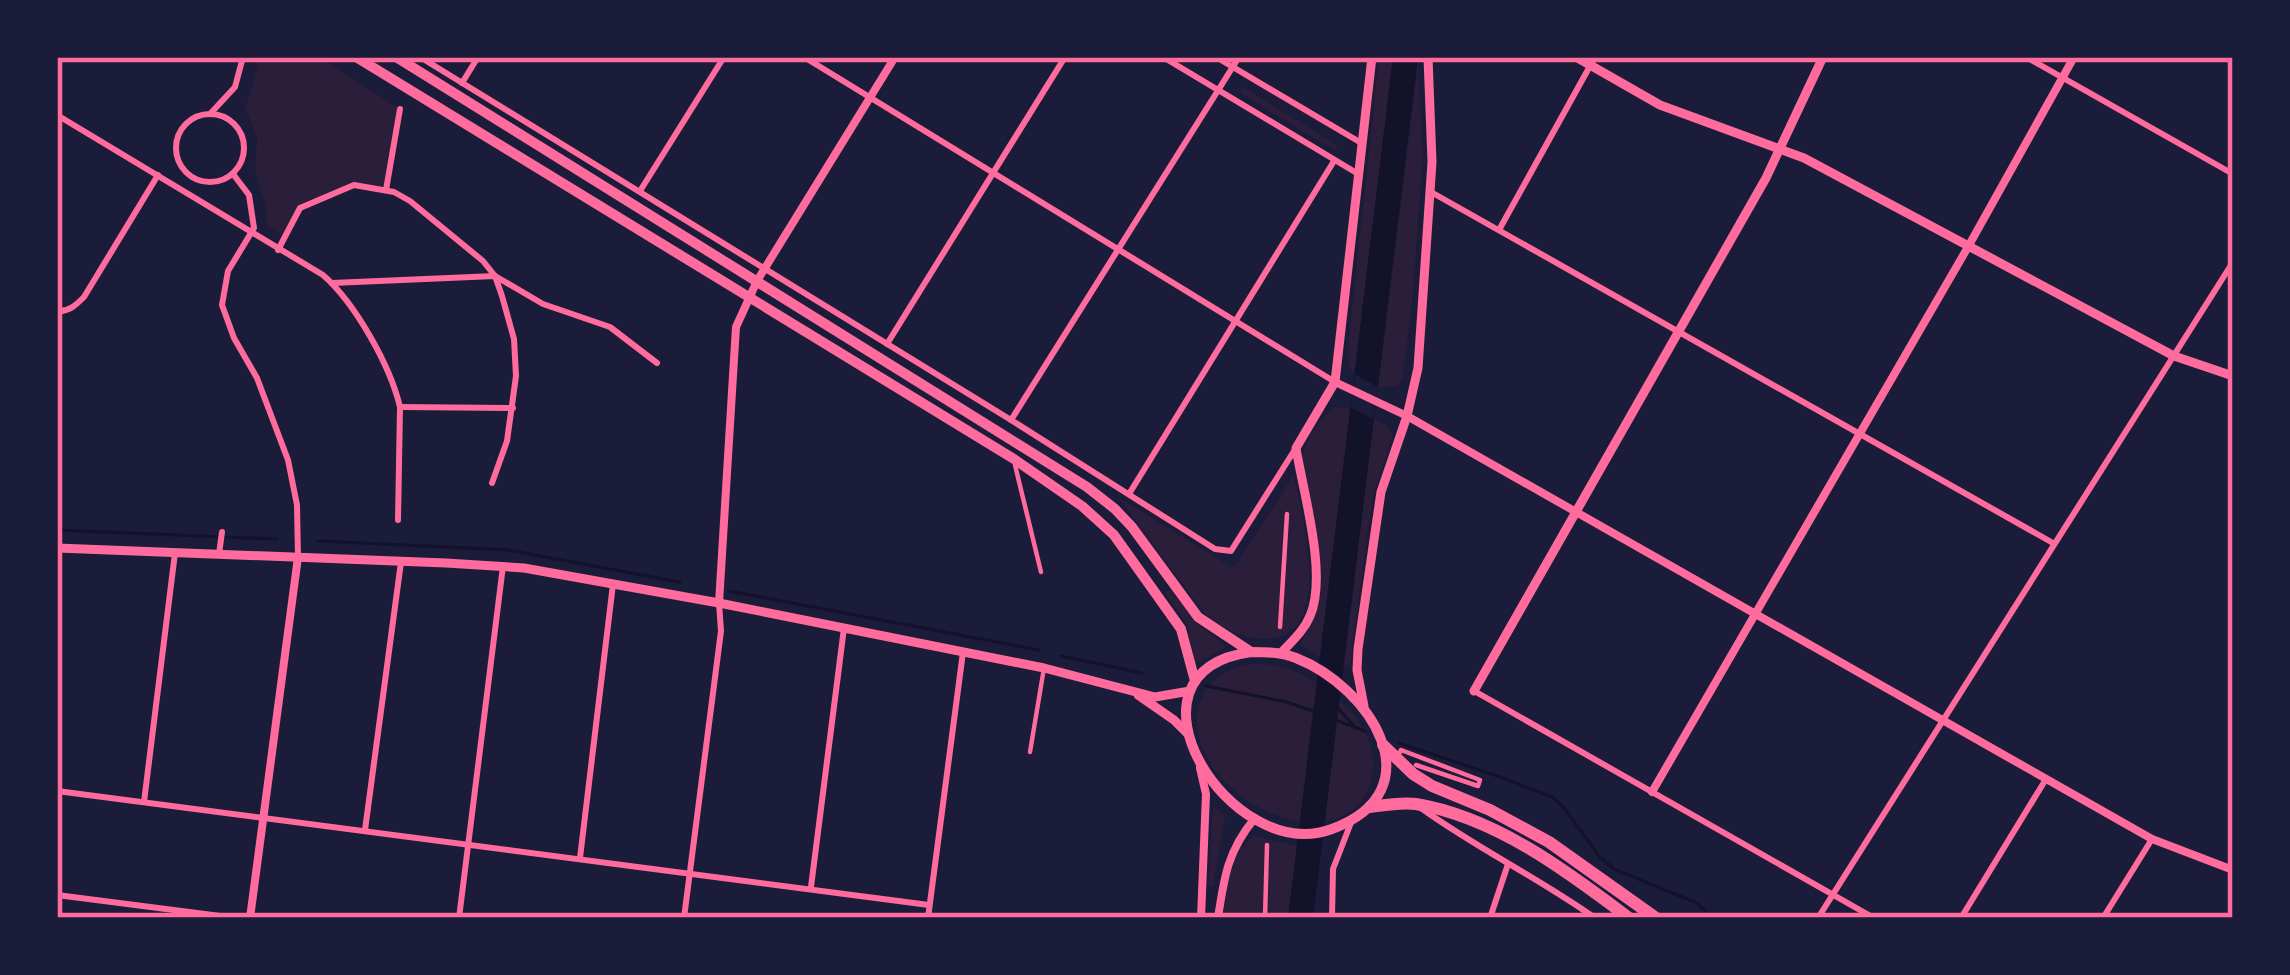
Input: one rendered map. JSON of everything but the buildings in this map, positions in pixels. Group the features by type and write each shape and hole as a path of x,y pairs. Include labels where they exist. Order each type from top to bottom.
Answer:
{"highway":[{"path":"356,57 1014,459 1082,506 1114,535 1173,615 1187,648 1193,686 1185,717 1187,733 1198,761 1220,792 1256,818 1299,834 1324,832 1370,807 1386,769 1383,745 1364,706 1341,684 1281,653 1251,652 1220,659 1193,686"},
{"path":"396,57 760,275 1087,487 1132,527 1198,617 1251,652"},
{"path":"1383,745 1432,786 1549,842 1656,918"},
{"path":"1370,807 1415,804 1457,815 1520,844 1628,918"}],"main road":[{"path":"1281,653 1310,618 1317,578 1296,448 1335,382 1372,57"},
{"path":"1364,706 1358,650 1379,502 1418,368 1431,192 1429,57"},
{"path":"1576,57 1593,61 1660,105 1804,158 2174,356 2233,376"},
{"path":"1474,691 1780,149 1823,57"},
{"path":"57,548 502,566 719,603 1044,668 1162,697 1193,686"},
{"path":"1134,692 1187,733"}],"street":[{"path":"209,114 223,117 240,131 244,154 224,180 202,182 191,177 178,160 182,128 209,114 235,87 243,57"},
{"path":"420,57 640,190 760,275 887,344 1215,550 1231,551 1296,448"},
{"path":"462,82 478,57"},
{"path":"640,190 724,57"},
{"path":"804,57 1335,382 1407,416 2152,839 2233,870"},
{"path":"684,918 721,631 736,327 760,275 895,57"},
{"path":"887,344 1065,57"},
{"path":"1163,57 1360,176"},
{"path":"1216,57 1363,144"},
{"path":"1011,420 1239,57"},
{"path":"2026,57 2233,174"},
{"path":"1652,792 2074,57"},
{"path":"1499,230 1593,61"},
{"path":"386,190 400,109"},
{"path":"57,115 341,291 396,390 400,407 398,520"},
{"path":"1129,494 1334,161"},
{"path":"233,173 253,206 252,234 228,271 222,305 257,378 288,460 298,557 250,918"},
{"path":"57,311 76,306 84,297 158,175"},
{"path":"278,250 300,208 354,185 386,190 410,201 452,234 495,276 543,304 610,327 657,363"},
{"path":"1431,192 2053,543"},
{"path":"1818,918 2233,262"},
{"path":"332,283 495,276"},
{"path":"492,483 507,441 516,376 514,339 495,276"},
{"path":"400,407 513,408"},
{"path":"1014,459 1041,572"},
{"path":"1280,627 1287,514"},
{"path":"219,554 221,536"},
{"path":"144,802 175,553"},
{"path":"365,830 401,562"},
{"path":"459,918 502,566"},
{"path":"580,858 614,584"},
{"path":"811,887 844,628"},
{"path":"928,918 963,652"},
{"path":"1030,752 1044,668"},
{"path":"1474,691 1874,918"},
{"path":"1397,759 1400,750 1480,780 1478,786 1416,765"},
{"path":"1198,761 1206,794 1201,918"},
{"path":"1961,918 2047,779"},
{"path":"57,790 929,905"},
{"path":"1415,804 1595,918"},
{"path":"1218,918 1230,857 1239,837 1256,818"},
{"path":"1332,918 1333,869 1352,820"},
{"path":"2103,918 2152,839"},
{"path":"1265,918 1267,845"},
{"path":"1490,918 1508,864"},
{"path":"57,895 236,918"}],"shaded area":[{"path":"258,57 318,57 400,109 386,190 354,185 300,208 285,237 267,226 255,172 257,137 245,108"},
{"path":"1379,57 1393,57 1355,374 1347,356"},
{"path":"1393,57 1418,57 1313,918 1288,918"},
{"path":"1418,64 1423,158 1403,377 1396,386 1378,387"},
{"path":"1242,86 1338,146 1335,151 1239,92"},
{"path":"1335,407 1351,408 1321,657 1300,644 1318,606 1322,570 1303,454 1315,428"},
{"path":"1374,419 1388,426 1393,435 1372,501 1348,666 1344,664"},
{"path":"1294,474 1307,544 1308,598 1301,619 1287,634 1265,639 1232,631 1204,613 1118,497 1231,567"},
{"path":"1170,589 1195,622 1226,647 1195,664 1188,626 1165,593"},
{"path":"1247,664 1284,668 1318,683 1300,823 1242,796 1225,782 1203,749 1197,714 1202,697 1226,672"},
{"path":"1339,699 1364,730 1373,774 1353,810 1325,822"},
{"path":"1213,807 1225,816 1213,886 1208,886"},
{"path":"1254,836 1298,846 1288,918 1223,918 1235,862"}],"pier":[{"path":"1355,374 1378,387 1373,419 1351,408"}],"waterway":[{"path":"57,530 277,539"},
{"path":"318,541 508,550 680,582"},
{"path":"729,591 1039,650"},
{"path":"1061,656 1142,673"},
{"path":"1206,686 1315,712"},
{"path":"1336,706 1354,726"},
{"path":"1335,720 1365,731"},
{"path":"1399,743 1554,798 1614,869 1697,903 1713,918"}]}
